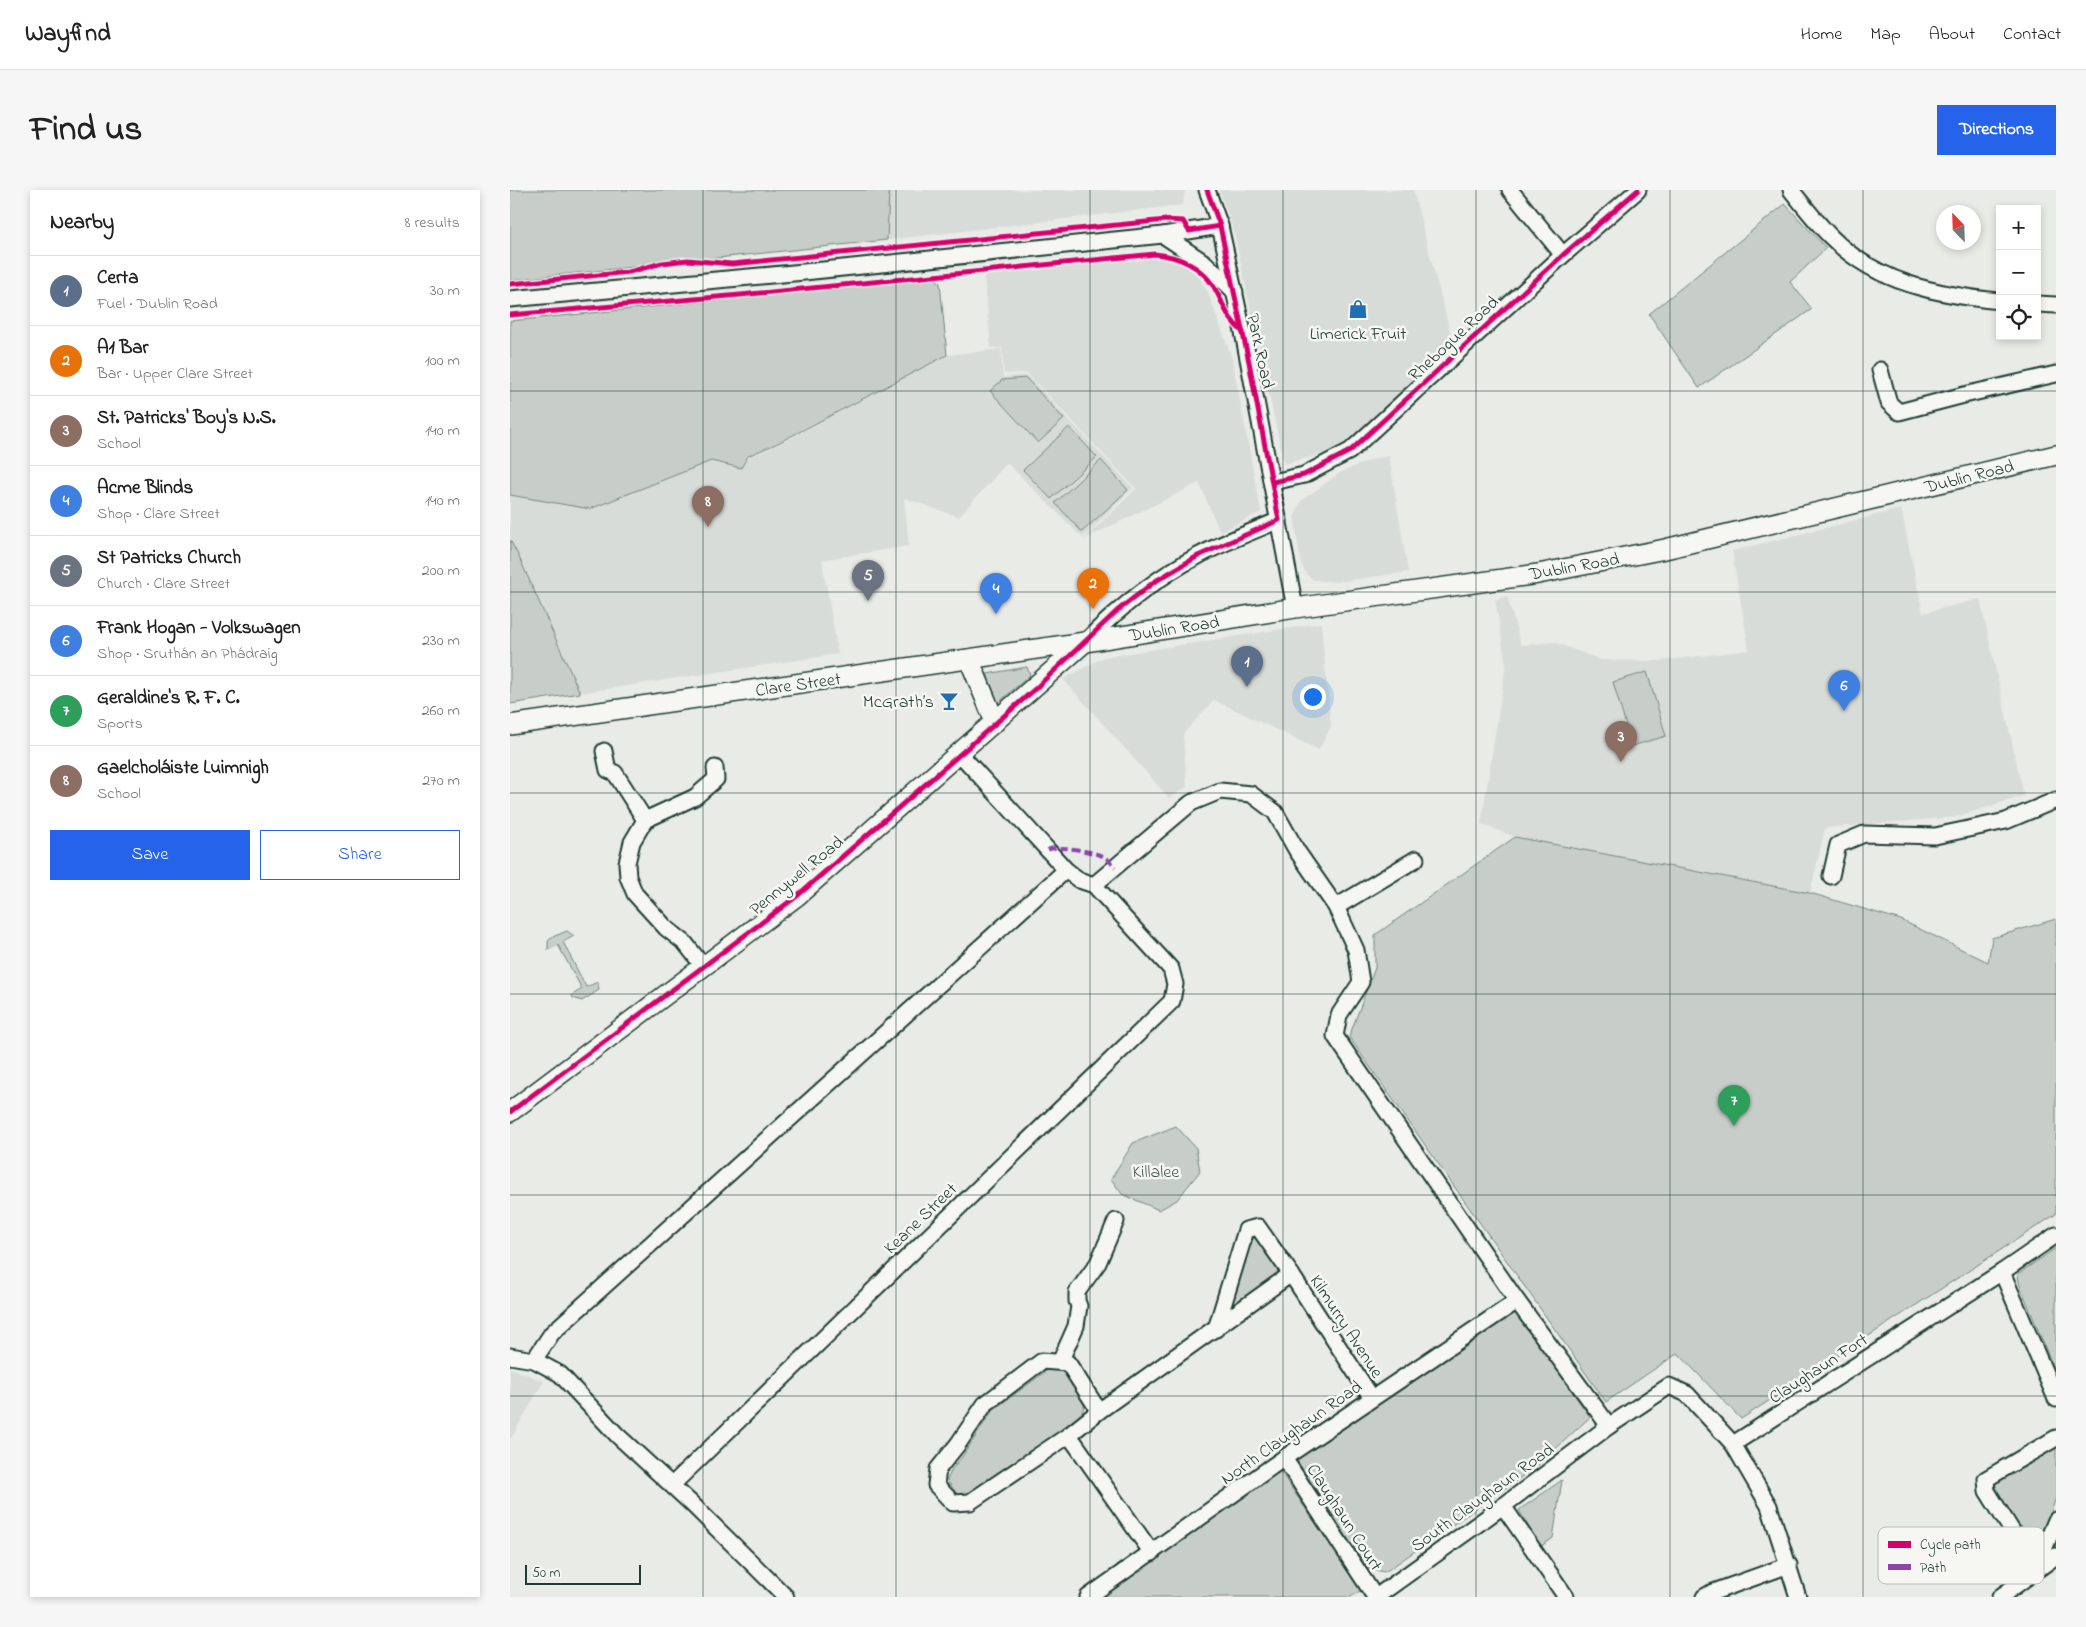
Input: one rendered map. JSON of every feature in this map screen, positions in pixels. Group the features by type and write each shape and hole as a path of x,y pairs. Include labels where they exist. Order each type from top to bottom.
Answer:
{"main road":[{"name":"Dublin Road","path":"1085,642 1295,608 1538,574 1665,549 2056,455"},
{"name":"Clare Street","path":"510,725 1085,642"},
{"name":"Pennywell Road","path":"510,1112 797,896 1085,642"},
{"path":"969,659 995,722"}],"street":[{"name":"Park Road","path":"1207,190 1220,226 1234,292 1273,482 1295,608"},
{"path":"1510,190 1563,255"},
{"name":"Rhebogue Road","path":"1273,482 1304,475 1350,451 1563,255 1638,190"},
{"path":"1791,190 1832,238 1863,263 1892,279 1923,289 1960,297 1996,301"},
{"path":"510,299 804,272 1163,235 1220,226"},
{"path":"1163,235 1205,263 1234,292"},
{"path":"2041,304 2056,305"},
{"path":"1880,370 1889,403 1899,412 2056,374"},
{"path":"1085,642 1117,611 1154,582 1198,556 1279,520"},
{"path":"604,751 608,770 615,773 645,820"},
{"path":"960,754 1066,870 1079,880 1094,885 1191,803 1220,791 1251,794 1275,812 1297,851 1336,907 1356,950 1361,982 1339,1015 1335,1036 1517,1300 1609,1426 1669,1386 1687,1394 1733,1444 1769,1506 1798,1597"},
{"path":"702,966 685,943 666,928 635,894 627,862 632,842 645,820 695,797 716,779 715,768"},
{"path":"1830,876 1838,845 1864,834 1935,836 2006,822 2056,800"},
{"path":"1336,907 1416,860"},
{"path":"534,1360 552,1333 1066,870"},
{"name":"Keane Street","path":"672,1486 1172,1001 1174,984 1171,969 1094,885"},
{"path":"1099,1411 1068,1363 1060,1362 1076,1326 1079,1306 1077,1301 1078,1292 1098,1263 1116,1221"},
{"name":"Kilmurry Avenue","path":"1216,1329 1246,1230 1258,1227 1372,1398"},
{"name":"Claughaun Fort","path":"1733,1444 2002,1272 2056,1235"},
{"path":"2002,1272 2056,1399"},
{"name":"Kilmurry Avenue","path":"1060,1362 1042,1361 985,1404 958,1444 938,1469 936,1485 954,1503 970,1502 1069,1435 1099,1411 1291,1274"},
{"name":"North Claughaun Road","path":"1088,1597 1284,1458 1517,1300"},
{"path":"510,1356 534,1360 560,1374 617,1435 692,1504 786,1597"},
{"name":"South Claughaun Road","path":"1376,1597 1504,1506 1609,1426"},
{"path":"1069,1435 1152,1553"},
{"path":"2010,1527 1987,1491 1986,1479 2056,1438"},
{"name":"Claughaun Court","path":"1284,1458 1376,1597"},
{"path":"1504,1506 1566,1597"},
{"path":"2044,1549 2056,1520"},
{"path":"2044,1564 2056,1556"},
{"path":"1704,1597 1710,1592 1789,1565"},
{"path":"2009,1594 2020,1584"}],"shaded area":[{"path":"889,190 1185,190 1183,205 887,240"},
{"path":"1219,190 1413,190 1454,347 1367,425 1333,451 1284,464 1234,232"},
{"path":"1144,258 1163,259 1181,263 1197,275 1207,290 1232,358 1261,512 1220,532 1199,483 1083,540 1136,489 1027,373 1004,374 1002,348 991,348 984,276"},
{"path":"1001,349 1003,377 1027,375 1133,488 1083,538 1007,463 959,517 904,498 909,546 822,560 838,654 580,693 510,540 510,495 590,509 711,461 741,468 749,457 779,444 947,355"},
{"path":"1389,456 1408,572 1337,582 1314,580 1307,575 1301,564 1294,518 1301,501 1341,472 1376,458"},
{"path":"1901,509 1923,613 1980,599 2024,796 1956,817 1825,828 1810,893 1515,837 1481,824 1506,665 1495,600 1507,596 1521,645 1554,642 1601,660 1659,661 1749,650 1732,551"},
{"path":"1321,623 1331,726 1319,750 1214,700 1183,734 1187,787 1169,798 1063,679 1104,657"},
{"path":"510,1368 544,1381 510,1440"}],"green space":[{"path":"510,190 889,190 887,240 510,280"},
{"path":"1785,204 1826,248 1790,282 1812,309 1699,388 1649,314"},
{"path":"936,279 940,283 947,355 778,443 748,456 741,468 711,461 590,509 510,495 510,321"},
{"path":"1026,378 1064,419 1038,443 990,391 1002,380"},
{"path":"1069,427 1097,457 1051,499 1023,470"},
{"path":"1101,460 1128,490 1082,532 1055,503"},
{"path":"510,540 518,555 580,693 510,704"},
{"path":"1027,667 1030,675 998,703 987,674"},
{"path":"1647,672 1666,736 1632,746 1613,682"},
{"path":"1515,837 1810,893 1901,920 1988,962 1992,938 2056,919 2056,1214 1741,1419 1678,1353 1606,1402 1349,1037 1375,968 1375,935"},
{"path":"567,931 574,936 563,942 586,987 598,982 599,990 582,1001 573,998 572,995 582,989 558,945 548,950 550,938"},
{"name":"Killalee","path":"1176,1126 1196,1148 1200,1171 1177,1200 1159,1210 1122,1194 1111,1179 1133,1143"},
{"path":"1255,1238 1279,1273 1228,1310 1251,1240"},
{"path":"2056,1248 2056,1374 2019,1283 2018,1274"},
{"path":"1514,1309 1590,1417 1537,1466 1385,1572 1368,1569 1296,1459"},
{"path":"1049,1369 1064,1371 1085,1403 1081,1415 974,1496 957,1494 947,1480 952,1469 993,1410"},
{"path":"2056,1445 2056,1497 2044,1534 2044,1527 2020,1527 1999,1494 1994,1482"},
{"path":"1280,1471 1361,1590 1351,1597 1098,1597"},
{"path":"1562,1480 1553,1538 1540,1547 1519,1510"}],"marked path":[{"path":"1048,850 1052,848 1068,848 1095,853 1106,858 1115,867"}],"cycle path":[{"path":"510,1112 797,896 1035,689 1117,611 1154,582 1198,556 1279,520 1249,362 1220,226 1207,190"},
{"path":"1273,482 1304,475 1350,451 1563,255 1638,190"},
{"path":"510,284 629,272 662,263 688,260 732,264 1166,220 1183,221 1189,231 1220,226"},
{"path":"510,315 740,295 1155,254 1172,257 1188,263 1203,273 1214,287 1229,316 1243,332"}],"place":[{"name":"Limerick Fruit","path":"1358,309"},
{"name":"Gaelcholáiste Luimnigh","path":"708,527"},
{"name":"St Patricks Church","path":"868,601"},
{"name":"A1 Bar","path":"1093,609"},
{"name":"Acme Blinds","path":"996,614"},
{"name":"Certa","path":"1247,687"},
{"name":"McGrath’s","path":"949,701"},
{"name":"Frank Hogan - Volkswagen","path":"1844,711"},
{"name":"St. Patricks' Boy's N.S.","path":"1621,762"},
{"name":"Geraldine's R. F. C.","path":"1734,1126"}]}
